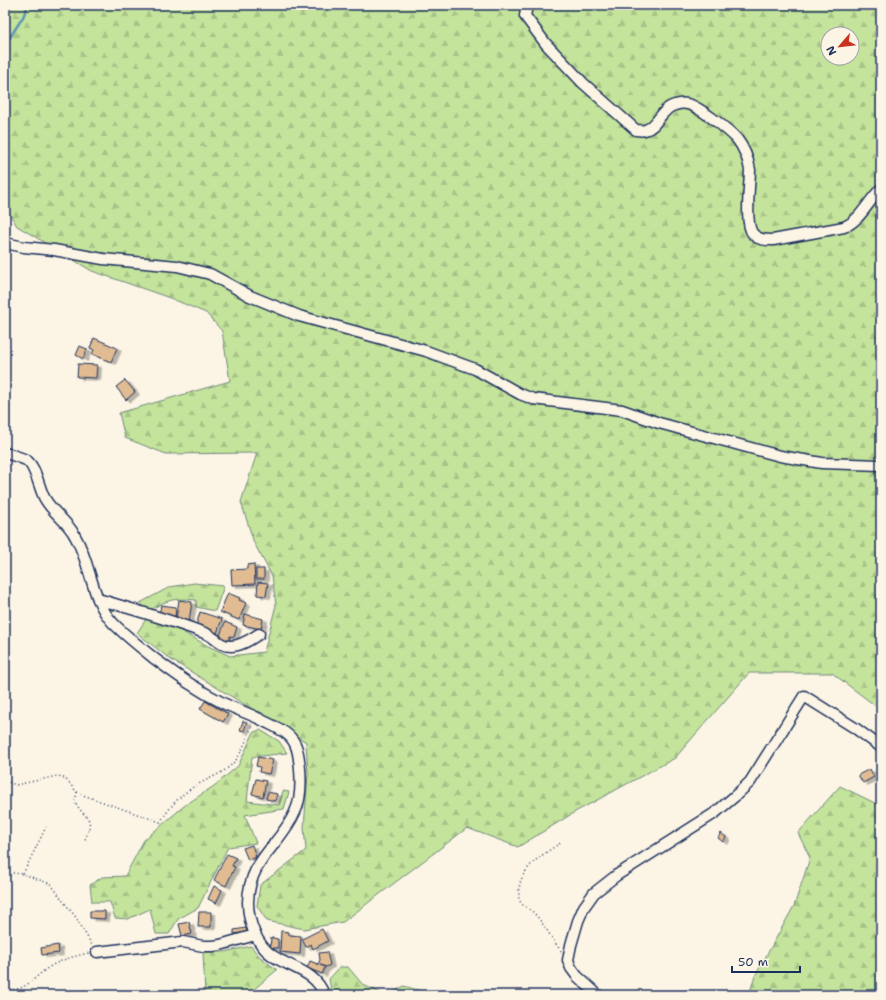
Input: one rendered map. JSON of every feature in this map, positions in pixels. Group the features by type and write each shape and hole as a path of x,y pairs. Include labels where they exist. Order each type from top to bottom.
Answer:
{"street":[{"path":"527,5 525,16 546,44 583,83 636,130 645,130 652,126 668,108 673,105 687,104 717,122 734,136 749,162 748,220 749,228 752,234 756,237 773,240 844,226 852,223 858,218 872,198 881,189"},
{"path":"5,243 103,259 177,266 210,274 250,296 299,316 426,351 475,369 520,394 533,399 622,410 659,423 780,456 822,463 881,465"},
{"path":"5,452 24,459 30,464 49,506 73,531 105,614 129,639 182,680 223,703 286,733 295,742 299,752 301,778 296,810 289,823 260,861 252,877 249,888 248,902 255,935 266,950 272,956 316,980 324,995"},
{"path":"98,599 190,628 211,636 219,644 236,646 259,634"},
{"path":"598,995 577,976 571,968 568,960 576,927 584,907 594,893 605,884 715,812 750,782 804,696 881,746"},
{"path":"97,952 183,942 203,946 213,946 255,935"}],"path":[{"path":"5,782 16,785 61,776 65,778 77,792 160,822 173,802 190,789 223,771 235,760 243,748 255,717"},
{"path":"77,792 75,802 90,823 90,828 84,842"},
{"path":"23,874 46,827"},
{"path":"561,951 535,914 520,902 519,888 522,878 536,860 562,842"},
{"path":"5,875 13,873 23,874 51,884 75,916 86,937 97,952 69,957 41,973 23,988 12,990 5,989"}],"green space":[{"path":"5,5 881,5 881,710 832,673 749,673 675,758 575,812 518,847 467,828 343,922 304,929 267,921 257,906 260,885 306,850 304,828 308,774 306,742 170,659 137,633 146,619 181,631 230,656 264,652 276,605 272,576 254,543 241,502 257,453 166,454 125,438 119,413 230,381 222,331 206,313 170,298 92,271 17,226 5,206"},
{"path":"194,583 224,586 215,611 196,607 196,600 171,600 149,611 140,603 170,587"},
{"path":"260,730 279,741 287,753 252,757 247,801 279,805 283,791 289,792 284,809 245,815 256,843 228,847 198,908 178,919 169,934 156,934 150,909 128,919 115,918 110,902 92,902 90,885 102,877 125,876 144,840 184,806 214,786 238,766 254,732"},
{"path":"840,786 881,806 881,995 749,995 755,976 794,906 810,858 798,833"},
{"path":"251,946 259,956 277,970 253,990 243,995 205,995 203,952 224,952"},
{"path":"340,967 348,967 363,985 386,995 332,995 329,979"},
{"path":"404,986 421,991 420,995 389,995"}],"building":[{"path":"94,338 117,348 111,362 92,354 94,350 90,348"},
{"path":"80,346 87,349 83,359 76,355"},
{"path":"78,364 97,365 96,378 77,377"},
{"path":"125,380 135,392 126,400 116,387"},
{"path":"254,564 255,584 232,585 231,570 247,569 247,565"},
{"path":"256,569 264,569 264,579 256,579"},
{"path":"258,582 268,583 266,596 257,595"},
{"path":"228,593 240,598 239,600 246,603 239,620 220,612"},
{"path":"179,600 192,602 189,621 176,619"},
{"path":"161,605 176,607 175,617 159,615"},
{"path":"200,612 222,619 217,633 196,626"},
{"path":"245,614 263,619 261,629 243,625"},
{"path":"225,622 237,627 234,637 230,636 229,641 219,638"},
{"path":"205,701 228,714 223,722 200,709"},
{"path":"243,721 247,722 244,731 240,730"},
{"path":"258,757 273,760 269,774 259,772 260,767 256,766"},
{"path":"870,769 874,777 863,783 858,775"},
{"path":"256,779 266,781 263,797 252,794"},
{"path":"268,792 277,794 275,801 266,799"},
{"path":"721,833 726,837 723,842 718,838"},
{"path":"252,845 256,857 248,860 243,848"},
{"path":"227,854 236,858 232,866 235,867 226,886 214,880"},
{"path":"214,886 222,890 216,903 208,899"},
{"path":"90,911 105,911 105,919 90,918"},
{"path":"199,912 211,912 211,927 198,927"},
{"path":"189,922 192,934 182,936 179,924"},
{"path":"246,928 247,932 234,934 234,930"},
{"path":"322,929 328,941 313,949 311,944 306,947 302,939"},
{"path":"281,931 289,932 289,935 301,936 300,954 280,952"},
{"path":"271,938 278,939 278,948 270,948"},
{"path":"58,945 59,953 42,955 41,948"},
{"path":"327,952 330,965 326,967 318,964 320,960 319,953"},
{"path":"310,961 325,967 322,974 307,968"}],"waterway":[{"path":"5,45 23,17 28,5"}]}
